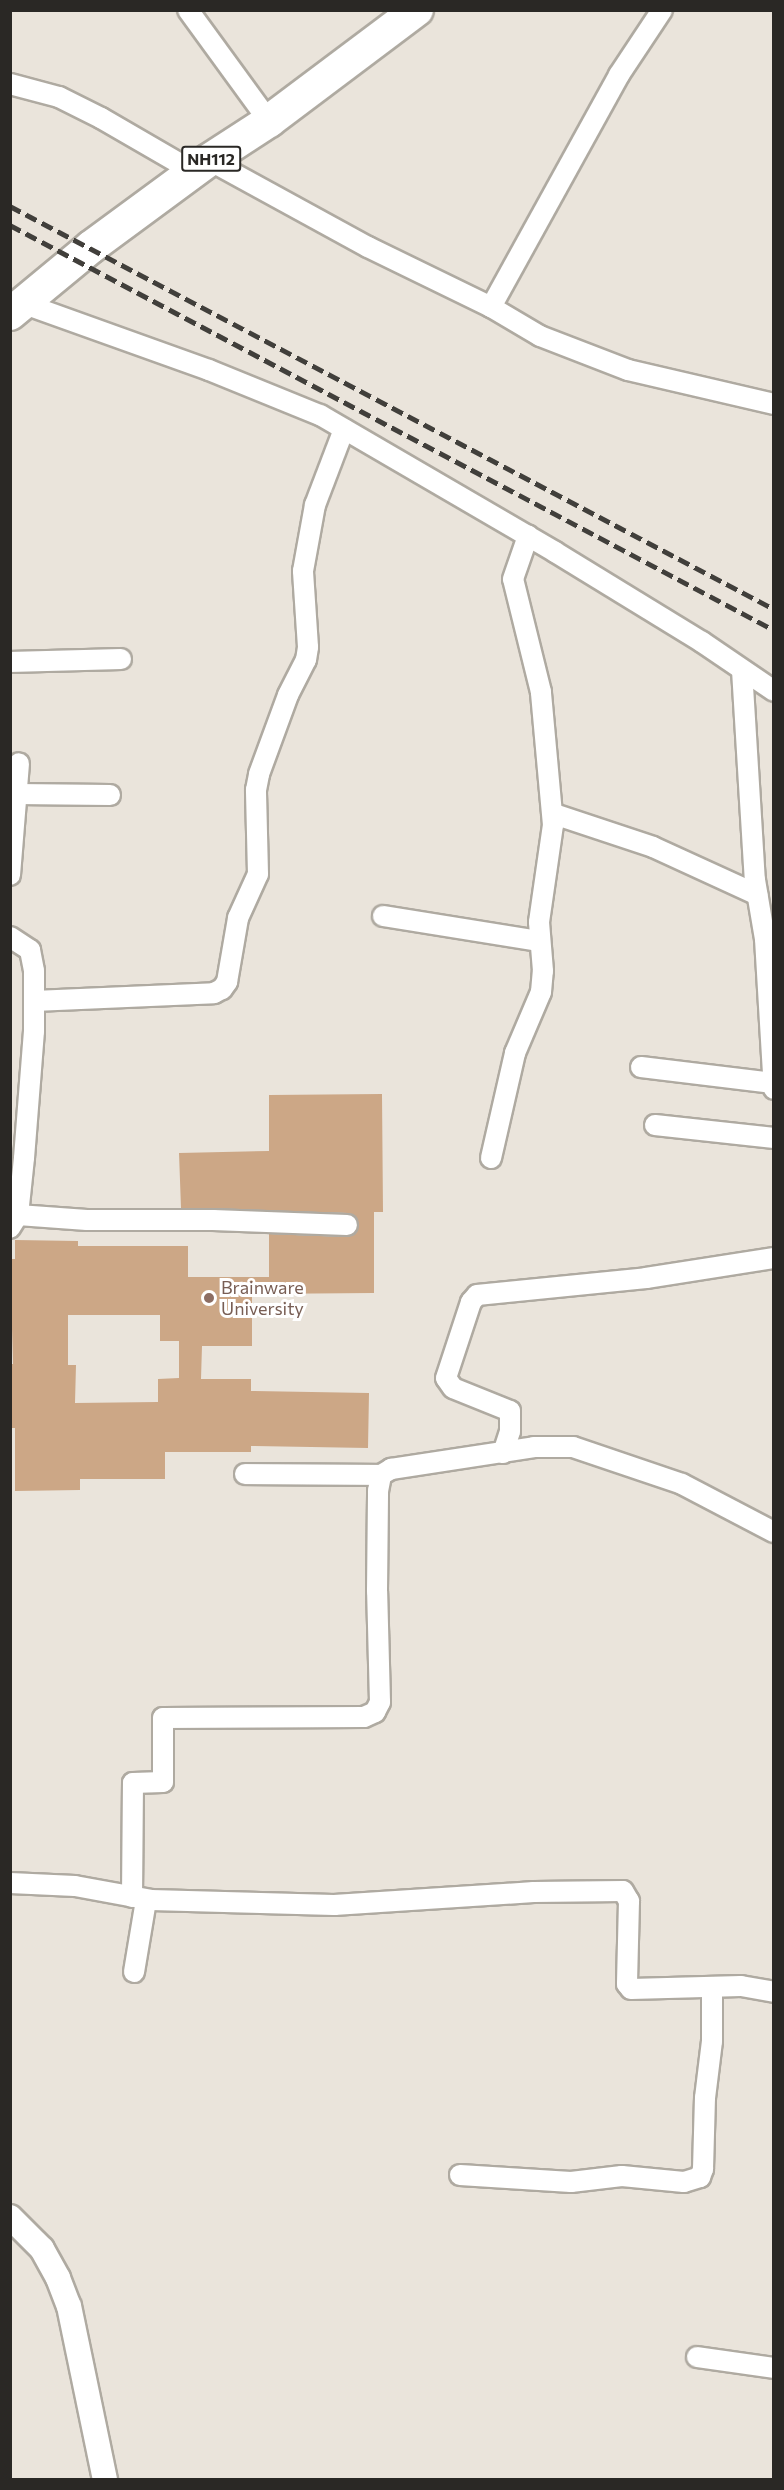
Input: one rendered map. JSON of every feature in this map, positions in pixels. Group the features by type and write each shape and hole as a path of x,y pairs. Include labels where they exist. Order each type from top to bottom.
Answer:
{"highway":[{"name":"NH112","path":"16,308 91,247 202,166 269,121 417,10"}],"street":[{"path":"188,10 269,121"},
{"path":"490,307 619,75 662,10"},
{"path":"10,84 59,97 490,307 540,336 628,370 774,404"},
{"path":"16,308 209,370 320,415 528,536 702,642 774,691"},
{"path":"34,1001 214,993 222,989 227,982 238,918 258,874 256,790 259,774 288,695 306,660 308,647 303,571 315,505 344,429"},
{"path":"490,1158 515,1053 541,992 543,970 539,922 554,814 541,692 513,579 528,536"},
{"path":"10,662 121,659"},
{"path":"742,670 758,895 765,939 774,1089"},
{"path":"10,875 19,763"},
{"path":"16,794 110,795"},
{"path":"554,814 653,847 758,895"},
{"path":"383,916 539,941"},
{"path":"10,937 30,950 34,971 34,1031 14,1221 213,1220 347,1225"},
{"path":"641,1067 773,1083"},
{"path":"655,1125 774,1138"},
{"path":"503,1453 510,1431 510,1411 453,1388 446,1378 471,1302 477,1295 646,1278 774,1258"},
{"path":"245,1474 381,1474 391,1469 534,1447 573,1447 682,1484 774,1532"},
{"path":"134,1972 139,1899 133,1783 163,1782 163,1718 364,1717 375,1712 380,1702 378,1491 381,1474"},
{"path":"10,1883 75,1886 139,1899 348,1905 534,1892 623,1891 629,1902 627,1984 631,1989 741,1986 774,1992"},
{"path":"460,2175 571,2182 622,2176 684,2182 700,2177 712,2041 712,1987"},
{"path":"10,2217 42,2249 58,2278 69,2306 105,2480"},
{"path":"697,2357 774,2368"}],"building":[{"path":"382,1094 383,1212 374,1212 374,1293 252,1294 252,1346 202,1346 201,1379 251,1379 251,1391 369,1393 368,1448 251,1446 251,1452 165,1452 165,1479 80,1479 80,1490 15,1491 15,1428 10,1428 10,1364 13,1364 10,1259 15,1259 15,1240 78,1241 78,1246 188,1246 188,1277 269,1277 269,1234 347,1237 357,1231 357,1219 347,1213 181,1208 179,1153 269,1151 269,1095","holes":["68,1315 160,1315 160,1341 179,1341 179,1378 158,1379 158,1402 75,1403 76,1365 68,1365"]}],"railway":[{"path":"10,206 774,609"},
{"path":"10,225 774,630"}],"place":[{"name":"Brainware University","path":"209,1298"}]}
